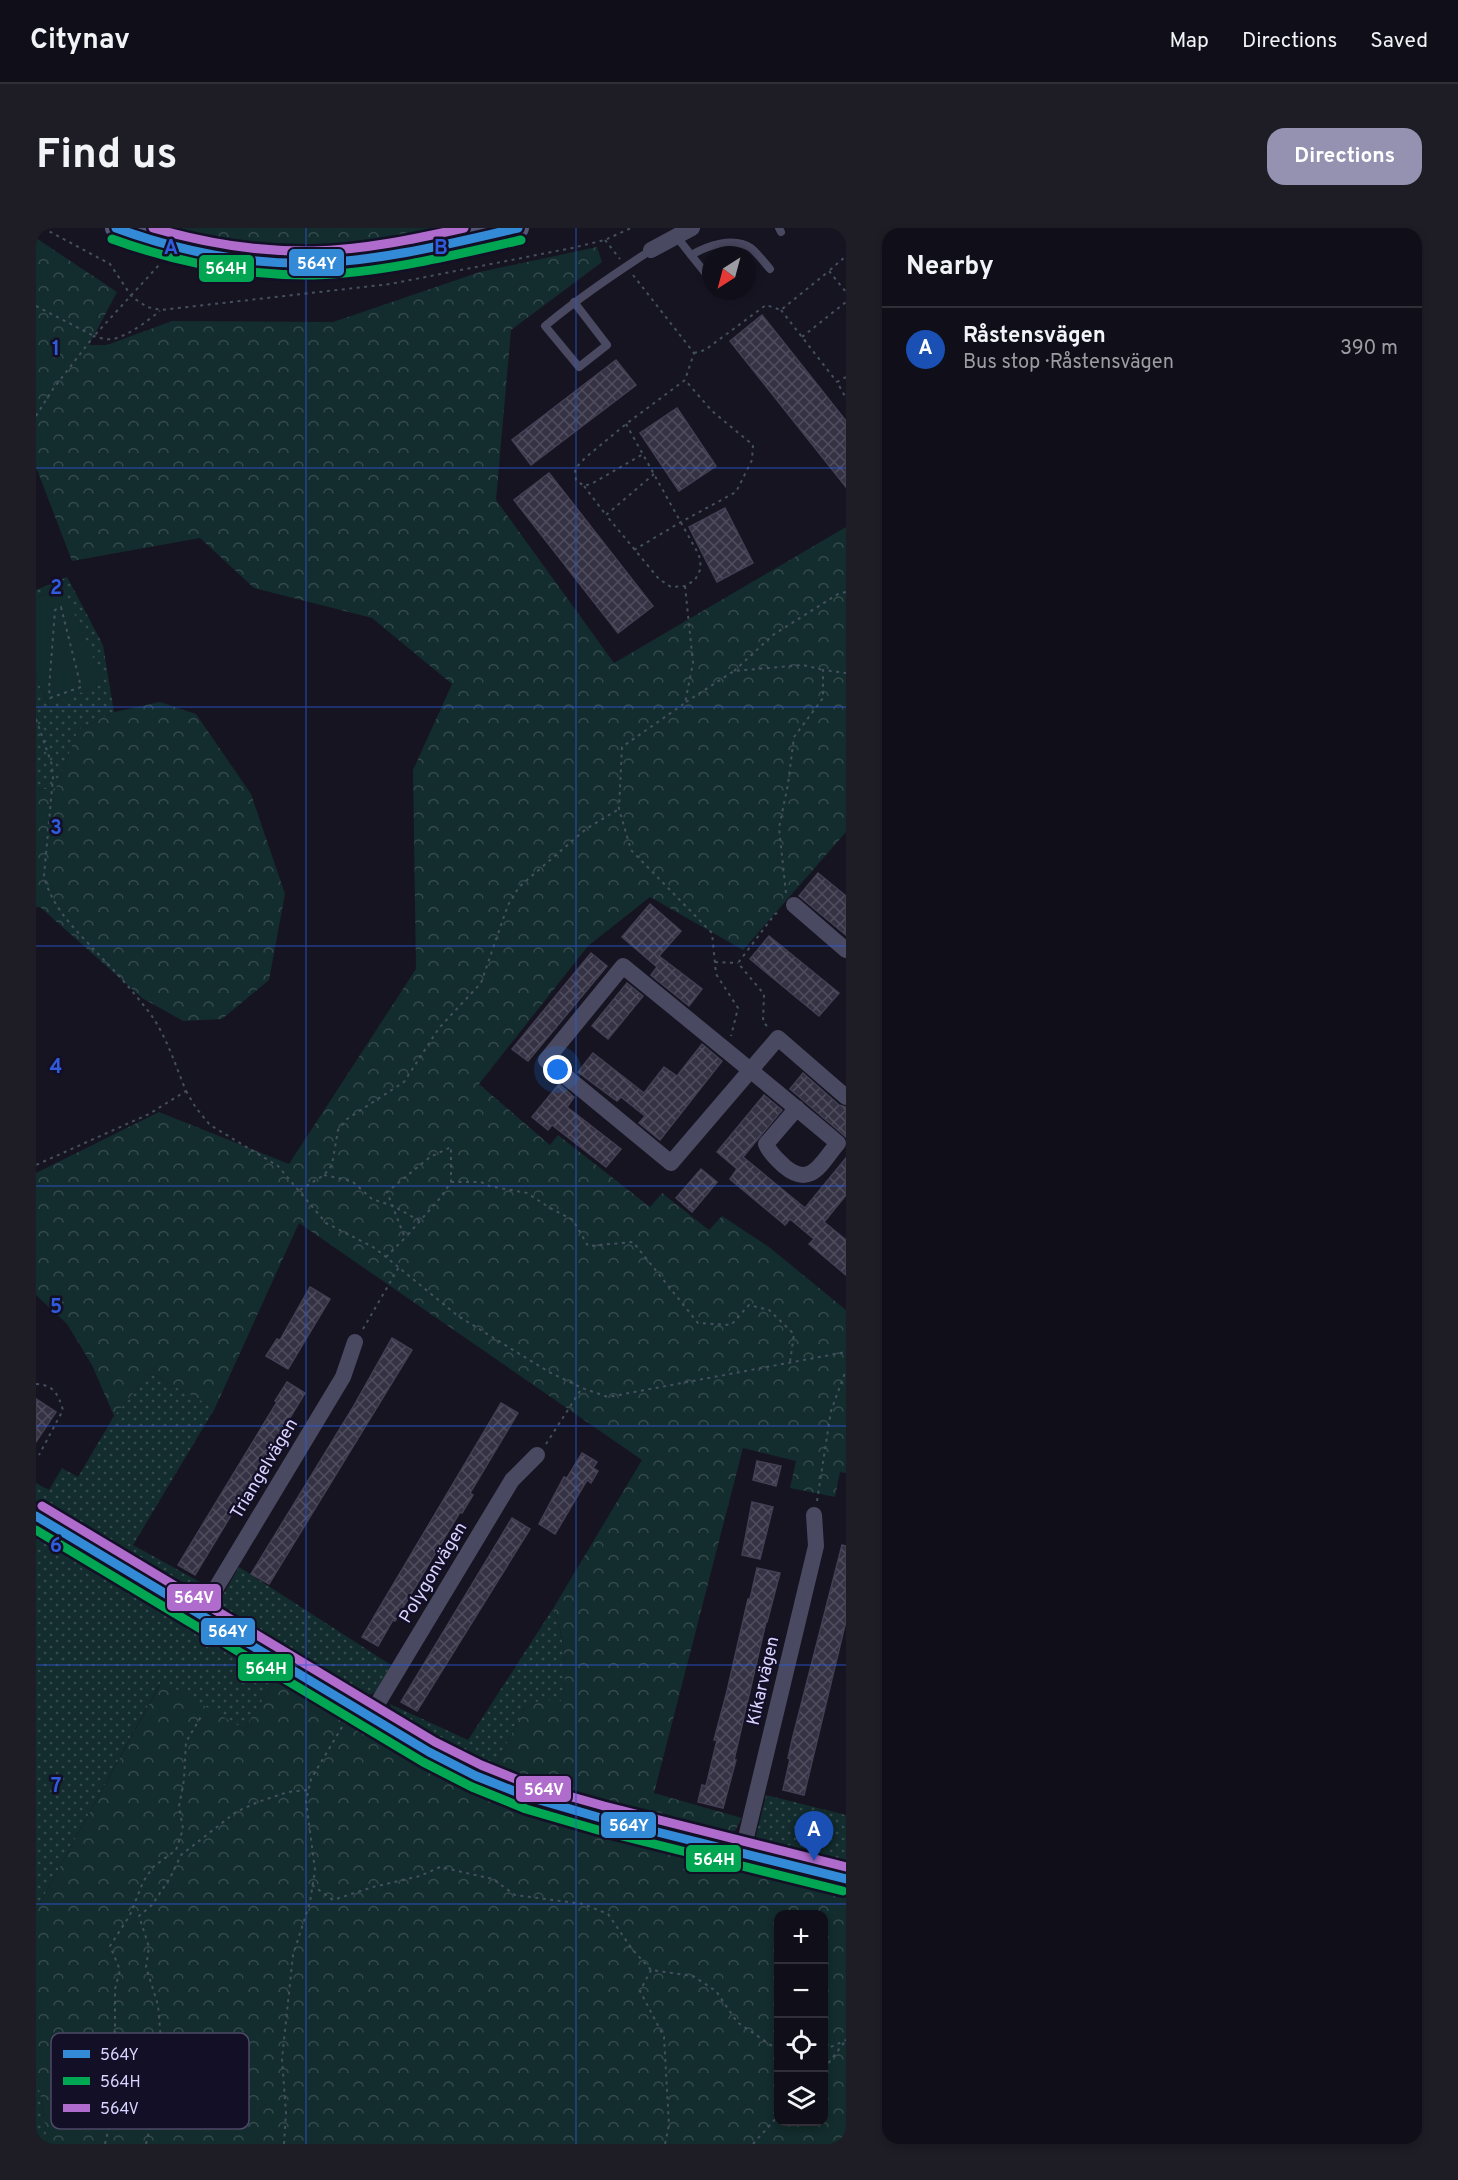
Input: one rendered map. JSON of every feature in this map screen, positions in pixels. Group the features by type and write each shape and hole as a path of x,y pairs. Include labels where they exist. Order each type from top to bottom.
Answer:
{"street":[{"path":"116,228 172,245 234,257 311,263 380,256 450,244 518,228"},
{"path":"651,250 692,228"},
{"path":"794,905 846,950"},
{"path":"797,1108 750,1069 727,1050 623,966 546,1060 671,1163 750,1069 778,1038 846,1097"},
{"name":"Triangelvägen","path":"201,1614 343,1377 356,1342"},
{"name":"Polygonvägen","path":"362,1712 512,1480 537,1455"},
{"name":"Kikarvägen","path":"742,1854 816,1546 814,1515"},
{"path":"36,1516 429,1752 476,1776 529,1797 601,1818 846,1879"}],"lane":[{"path":"676,236 702,269"},
{"path":"691,255 723,243 737,243 749,247 770,269"},
{"path":"574,302 607,345 579,367 545,326 574,302 651,250"}],"path":[{"path":"50,228 51,233"},
{"path":"605,240 694,353"},
{"path":"781,310 846,256"},
{"path":"36,416 53,389 94,336 159,265"},
{"path":"829,271 846,292"},
{"path":"802,337 846,302"},
{"path":"694,353 705,350 766,305 781,310 837,382 846,398"},
{"path":"36,306 94,336 105,339 113,339 148,320 161,310"},
{"path":"626,424 699,555 700,568 695,580 685,586 671,587 659,579 584,486 576,480 575,470 585,458 626,424 685,380 694,353"},
{"path":"837,382 846,377"},
{"path":"634,550 736,492 752,460 753,445 712,411 685,380"},
{"path":"584,486 643,454"},
{"path":"606,515 654,474"},
{"path":"685,586 693,663 685,703"},
{"path":"727,1050 738,1008 716,974 712,933 631,850 619,809 622,747 734,671 773,635 838,594 846,592"},
{"path":"61,607 81,687 50,699 55,610 61,607"},
{"path":"734,671 802,665 846,673"},
{"path":"738,963 775,914 794,905 787,898 779,828 794,737 824,698 824,669"},
{"path":"36,719 52,765 53,778 44,876 48,891 70,923 150,1013 162,1034 186,1090 196,1108 210,1125 278,1166 326,1223 373,1247 458,1316 549,1372 582,1388 608,1397 846,1352"},
{"path":"300,1190 324,1175 332,1165 338,1130 347,1119 404,1082 439,1028 481,983 508,905 519,887 586,829 619,809"},
{"path":"715,962 738,963 764,994 764,1022 778,1038"},
{"path":"36,1165 149,1114 186,1090"},
{"path":"386,1257 405,1238 441,1197 451,1182 451,1147 430,1157 387,1192 405,1238"},
{"path":"324,1175 352,1181 372,1199 393,1206 420,1221"},
{"path":"451,1182 481,1182 489,1186 527,1193 573,1220 588,1246 633,1242 698,1323 731,1325 749,1305 769,1310 794,1334 790,1362"},
{"path":"356,1342 399,1267"},
{"path":"814,1515 831,1411 846,1370"},
{"path":"36,1384 45,1385 57,1392 63,1410 39,1455"},
{"path":"537,1455 550,1440 582,1388"},
{"path":"284,2144 286,2113 282,2059 293,1955 310,1902 315,1870 306,1801 311,1779 362,1712"},
{"path":"115,2033 115,1989 120,1970 110,1946 129,1915 142,1882 153,1867 176,1850 183,1830 179,1806 184,1780 186,1742 202,1715"},
{"path":"160,2033 158,2005 146,1967 149,1947 139,1916 152,1905 170,1878 181,1855 236,1812 288,1792 308,1790"},
{"path":"312,1885 333,1900 420,1876 440,1867 493,1879 515,1895 583,1904 608,1914 632,1949 651,1970 693,1976 716,1991 737,2022 774,2047"},
{"path":"651,1970 640,1991 664,2037 669,2125 665,2144"},
{"path":"828,2048 846,2040"},
{"path":"828,2064 846,2040"},
{"path":"753,2144 774,2120"},
{"path":"105,2144 109,2129"},
{"path":"146,2144 150,2129"}],"green space":[{"path":"145,228 465,228 380,243 292,250 224,246"},
{"path":"36,238 117,292 89,345 107,345 172,321 333,322 480,272 597,247 602,262 511,330 496,500 614,663 846,527 846,832 743,950 650,897 588,946 479,1084 550,1145 558,1135 650,1207 662,1193 709,1230 722,1216 769,1247 846,1310 846,1473 840,1472 835,1497 790,1488 796,1461 743,1448 654,1793 742,1818 735,1831 724,1836 534,1784 494,1768 525,1708 541,1700 561,1701 565,1665 563,1642 554,1607 642,1460 299,1223 215,1408 150,1373 114,1416 92,1365 67,1324 36,1295 36,1173 159,1112 289,1164 416,969 413,770 452,684 372,618 254,588 200,538 72,561 36,467"},
{"path":"67,577 103,645 114,712 78,730 56,788 36,790 36,676 49,706 63,587 36,598 36,590"},
{"path":"63,587 104,683 49,706 36,676 36,598"},
{"path":"160,702 196,714 251,794 285,894 269,980 222,1019 183,1021 142,998 40,907 36,907 36,790 56,788 78,730 114,712"},
{"path":"150,1373 215,1408 133,1545 209,1587 201,1593 187,1594 36,1501 36,1483 49,1490 62,1468 78,1477 114,1416"},
{"path":"36,1532 278,1676 244,1729 161,1682 36,1910"},
{"path":"239,1567 391,1665 376,1692 362,1698 222,1613 218,1603"},
{"path":"554,1607 563,1643 565,1666 561,1702 541,1700 525,1708 494,1768 445,1748 392,1715 390,1704 468,1740"},
{"path":"278,1676 349,1718 448,1782 733,1862 846,1889 846,2144 48,2144 36,2068 36,1910 162,1681 244,1729"},
{"path":"766,1795 846,1815 846,1865 762,1845 756,1836"},
{"path":"36,2068 48,2144 36,2144"}],"building":[{"path":"762,315 846,421 846,487 730,341"},
{"path":"616,360 636,385 531,465 512,440"},
{"path":"677,408 716,466 679,491 640,433"},
{"path":"549,473 653,606 618,633 514,500"},
{"path":"725,508 753,563 717,582 689,527"},
{"path":"818,873 846,896 846,935 799,896"},
{"path":"650,904 681,931 659,956 702,989 689,1006 651,975 657,967 622,937"},
{"path":"769,936 839,993 819,1016 750,959"},
{"path":"591,953 607,966 528,1061 512,1049"},
{"path":"627,983 643,996 608,1039 592,1026"},
{"path":"702,1044 722,1061 660,1140 639,1123 645,1116 621,1097 617,1101 578,1072 593,1053 644,1093 664,1067 677,1076"},
{"path":"803,1073 839,1105 846,1107 846,1137 790,1089"},
{"path":"559,1084 574,1097 567,1107 621,1149 606,1167 552,1125 548,1130 532,1117"},
{"path":"764,1095 782,1110 743,1157 805,1208 846,1158 846,1195 824,1222 846,1240 846,1275 809,1244 814,1239 790,1219 785,1225 730,1179 737,1169 717,1152"},
{"path":"701,1169 717,1182 692,1212 676,1198"},
{"path":"310,1287 330,1299 288,1369 266,1356 277,1339 280,1340"},
{"path":"392,1338 412,1350 269,1584 251,1574 352,1409"},
{"path":"287,1382 305,1393 195,1575 178,1565"},
{"path":"36,1399 56,1412 36,1442"},
{"path":"501,1403 518,1413 470,1493 473,1495 462,1513 460,1512 378,1646 362,1637"},
{"path":"582,1453 597,1462 593,1468 598,1471 591,1483 587,1480 555,1534 539,1524 564,1477 567,1478"},
{"path":"757,1461 781,1466 776,1486 753,1480"},
{"path":"752,1502 773,1507 760,1559 742,1555"},
{"path":"512,1518 530,1529 417,1711 401,1702"},
{"path":"842,1545 846,1546 846,1621 804,1795 783,1790 792,1740"},
{"path":"757,1568 780,1573 766,1622 734,1760 736,1760 723,1808 698,1802 702,1785 706,1786 717,1740 714,1740"}],"transit line":[{"name":"564Y","path":"116,228 188,250 239,259 289,263 366,259 518,228"},
{"name":"564V","path":"153,228 232,246 313,251 370,246 464,228"},
{"name":"564H","path":"112,239 186,261 237,270 288,275 339,274 392,267 521,240"},
{"name":"564V","path":"42,1506 435,1742 481,1765 533,1786 604,1806 846,1867"},
{"name":"564Y","path":"36,1516 429,1752 476,1776 529,1797 601,1818 846,1879"},
{"name":"564H","path":"36,1530 423,1762 472,1787 526,1809 598,1830 843,1891"}],"place":[{"name":"Råstensvägen","path":"814,1861"}]}
